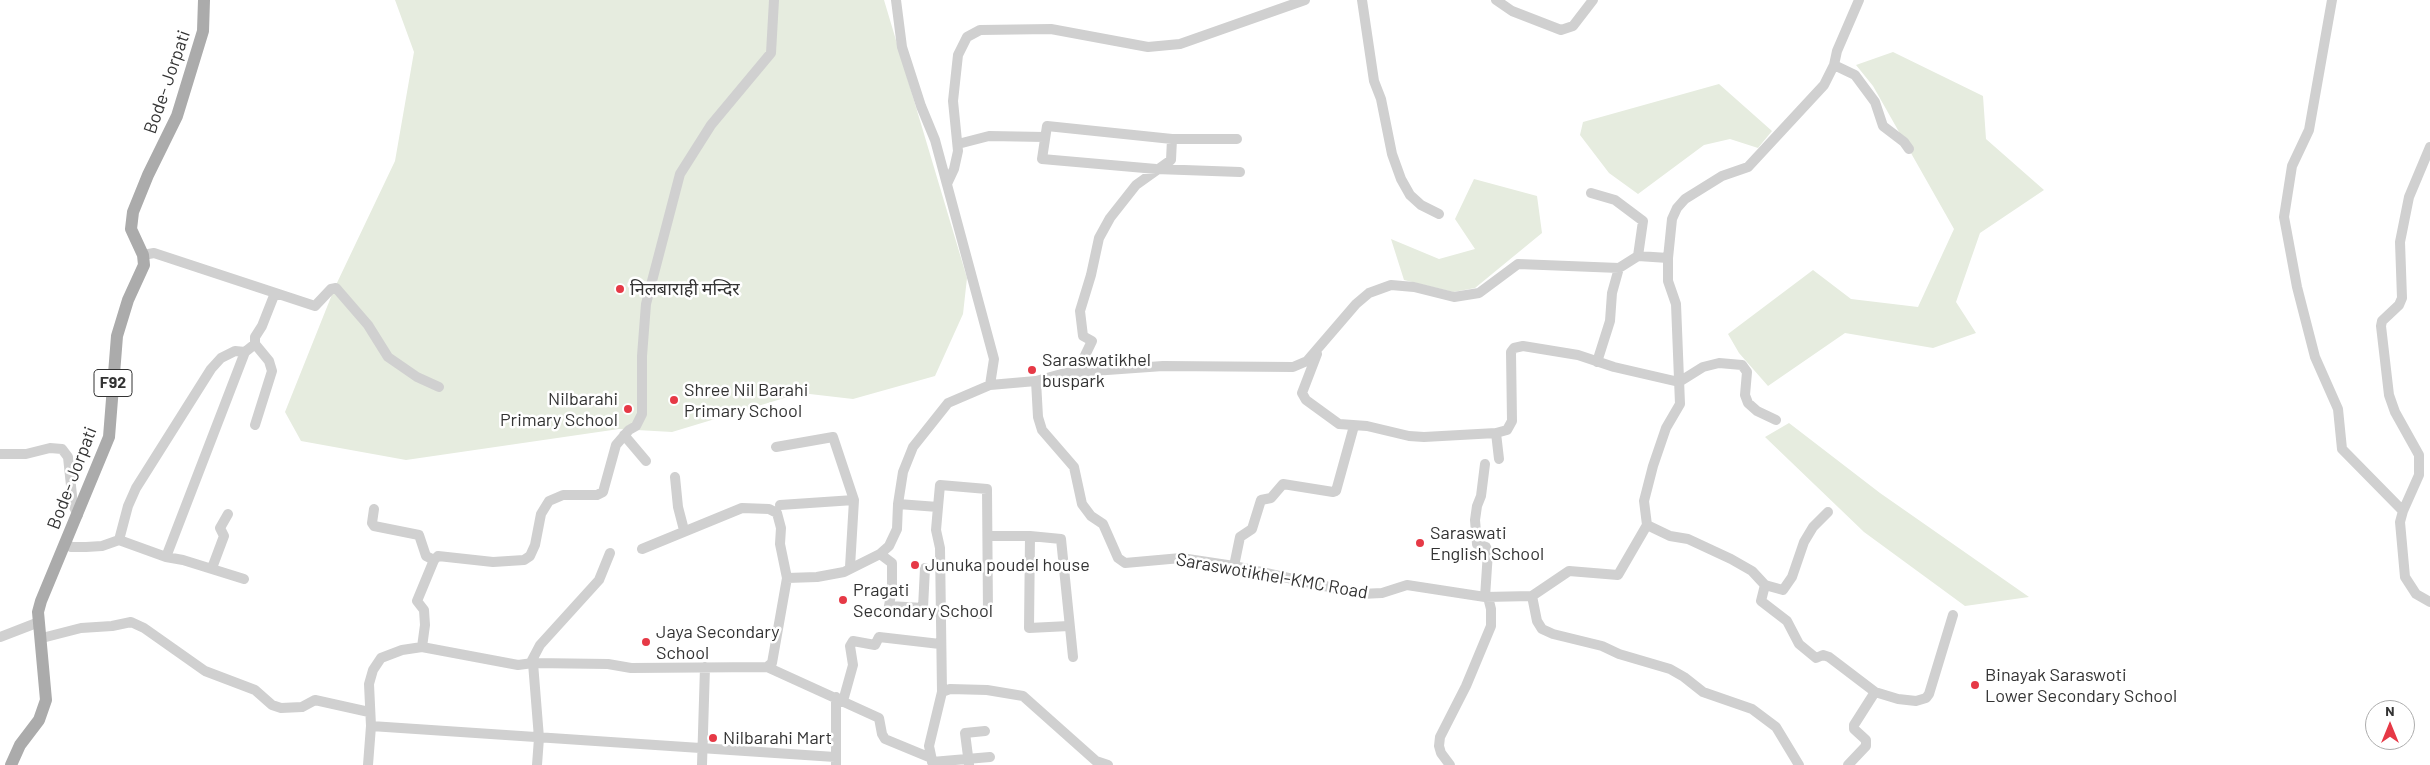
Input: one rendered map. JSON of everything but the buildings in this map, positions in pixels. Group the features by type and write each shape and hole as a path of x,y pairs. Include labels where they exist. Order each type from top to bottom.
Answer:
{"main road":[{"name":"Bode- Jorpati","path":"11,765 20,745 44,708 46,689 39,622 41,601 109,437 117,336 128,300 142,272 143,255 131,229 133,212 148,175 178,116 203,31 204,0"}],"street":[{"path":"422,648 425,625 424,610 417,601 434,560 438,556 493,562 524,560 530,556 535,544 541,514 549,501 563,495 597,495 603,492 616,445 636,426 642,414 642,356 646,304 680,174 711,125 772,53 774,0"},
{"path":"896,0 902,47 921,106 935,140 994,358 990,386"},
{"path":"947,184 954,169 958,144 953,101 958,54 967,37 980,30 1051,29 1148,46 1180,44 1305,0"},
{"path":"1362,0 1374,82 1401,179 1410,195 1421,205 1439,214"},
{"path":"1496,0 1512,11 1560,30 1573,26 1593,0"},
{"path":"1799,765 1776,727 1752,709 1702,692 1684,677 1662,666 1619,654 1602,646 1553,634 1542,629 1537,621 1532,596 1569,571 1618,575 1647,525 1644,501 1666,428 1680,404 1676,304 1668,282 1668,258 1672,219 1677,208 1685,199 1722,176 1748,167 1824,85 1860,0"},
{"path":"2332,0 2309,130 2292,166 2284,217 2297,287 2315,357 2338,409 2342,449 2403,511"},
{"path":"1834,65 1855,75 1875,102 1883,126 1904,142 1909,149"},
{"path":"1237,139 1172,139 1046,126 1042,159 1156,169 1240,172"},
{"path":"958,144 989,136 1045,137"},
{"path":"1077,372 1092,341 1084,336 1080,311 1091,275 1099,238 1110,218 1136,185 1171,160 1172,139"},
{"path":"2430,147 2409,197 2400,242 2402,298 2382,321 2381,326 2389,395 2395,412 2419,454 2419,475 2400,522 2405,577 2416,594 2430,602"},
{"path":"1591,193 1615,200 1643,221 1638,256"},
{"path":"143,255 154,253 315,306 331,289 339,289 368,325 388,358 416,377 439,387"},
{"path":"787,578 817,577 844,572 880,554 889,546 897,529 898,504 904,472 913,447 932,420 948,403 990,386 1036,381 1065,372 1163,366 1293,367 1308,361 1356,304 1369,293 1391,286 1414,287 1454,297 1479,293 1518,264 1620,268 1638,256 1668,258"},
{"path":"1597,362 1608,329 1612,293 1620,268"},
{"path":"255,425 272,371 269,361 255,344 255,337 262,326 276,293"},
{"path":"166,558 245,352 255,344"},
{"path":"1316,351 1317,355 1302,393 1314,407 1326,412 1339,424 1424,437 1496,433 1507,430 1511,426 1511,352 1514,348 1522,346 1578,355 1597,362 1679,382 1703,367 1718,363 1742,365 1747,372 1744,395 1748,403 1756,411 1776,420"},
{"path":"119,540 128,506 136,488 194,394 221,358 235,351 245,352"},
{"name":"Saraswotikhel-KMC Road","path":"1036,381 1038,416 1042,430 1074,467 1082,504 1091,516 1103,524 1118,558 1125,563 1181,558 1234,566 1361,594 1382,593 1407,585 1486,597 1532,596"},
{"path":"1234,566 1240,537 1252,529 1261,500 1271,498 1282,484 1336,491 1354,426"},
{"path":"1496,433 1499,459"},
{"path":"624,436 646,461"},
{"path":"776,447 833,437 854,500 850,567"},
{"path":"0,454 26,454 50,448 62,449 68,457 73,505 78,515"},
{"path":"1450,765 1441,753 1439,746 1440,737 1466,686 1491,626 1491,608 1486,597 1488,552 1486,547 1477,544 1475,520 1481,496 1485,464"},
{"path":"675,477 678,507 684,530"},
{"path":"880,554 892,563 892,588 886,606 923,608 939,611 988,614 988,489 940,485 936,530 940,548 939,611 942,692 929,746 932,762"},
{"path":"780,505 854,500"},
{"path":"898,504 938,507"},
{"path":"642,548 742,508 769,509 777,513 781,528 780,544 787,578 772,663 767,667"},
{"path":"374,509 372,522 374,526 419,535 426,556 434,560"},
{"path":"1647,525 1670,536 1688,540 1731,559 1752,571 1765,584 1782,590 1792,577 1804,542 1813,527 1828,512"},
{"path":"212,568 224,536 220,528 228,514"},
{"path":"989,536 1030,536 1062,539 1073,658"},
{"path":"1030,536 1029,628 1070,626"},
{"path":"66,544 71,547 102,546 119,540 166,558 212,568 244,579"},
{"path":"537,765 539,738 532,663 540,645 599,580 610,553"},
{"path":"923,608 924,568"},
{"path":"1765,584 1762,601 1787,621 1799,644 1816,658 1823,655 1829,657 1875,692 1898,699 1920,701 1926,698 1954,615"},
{"path":"0,637 39,622"},
{"path":"42,638 81,628 112,626 131,622 144,628 205,671 255,690 272,705 281,708 302,708 316,700 369,712"},
{"path":"371,726 702,749 836,761 840,699 852,672 850,646 853,641 875,645 879,637 940,644"},
{"path":"368,765 371,726 369,684 373,670 381,658 402,650 422,648 518,666 532,663 608,664 630,668 767,667 879,718 882,734 885,739 932,762 968,762 990,757"},
{"path":"702,765 706,667"},
{"path":"942,692 950,688 987,690 1023,696 1096,761 1108,765"},
{"path":"1848,765 1866,746 1866,740 1854,729 1854,725 1875,692"},
{"path":"968,762 965,733 985,731"}],"shaded area":[{"path":"395,0 884,0 967,278 963,314 935,376 853,399 801,393 672,432 619,429 406,460 301,441 285,412 335,287 395,161 414,52"},
{"path":"1893,52 1983,96 1986,139 2044,190 1980,233 1956,302 1976,333 1933,348 1845,333 1768,386 1739,353 1728,334 1813,270 1851,299 1918,307 1954,229 1873,86 1856,65"},
{"path":"1719,84 1772,131 1758,148 1730,139 1704,145 1638,194 1609,173 1580,135 1583,122"},
{"path":"1474,179 1537,196 1542,233 1475,288 1453,292 1404,280 1391,239 1439,259 1475,249 1455,219"},
{"path":"1789,423 1880,493 2029,597 1965,606 1864,532 1765,437"}],"place":[{"name":"निलबाराही मन्दिर","path":"620,289"},
{"name":"Saraswatikhel buspark","path":"1032,370"},
{"name":"Shree Nil Barahi Primary School","path":"674,400"},
{"name":"Nilbarahi Primary School","path":"628,409"},
{"name":"Saraswati English School","path":"1420,543"},
{"name":"Junuka poudel house","path":"915,565"},
{"name":"Pragati Secondary School","path":"843,600"},
{"name":"Jaya Secondary School","path":"646,642"},
{"name":"Binayak Saraswoti Lower Secondary School","path":"1975,685"},
{"name":"Nilbarahi Mart","path":"713,738"}]}
